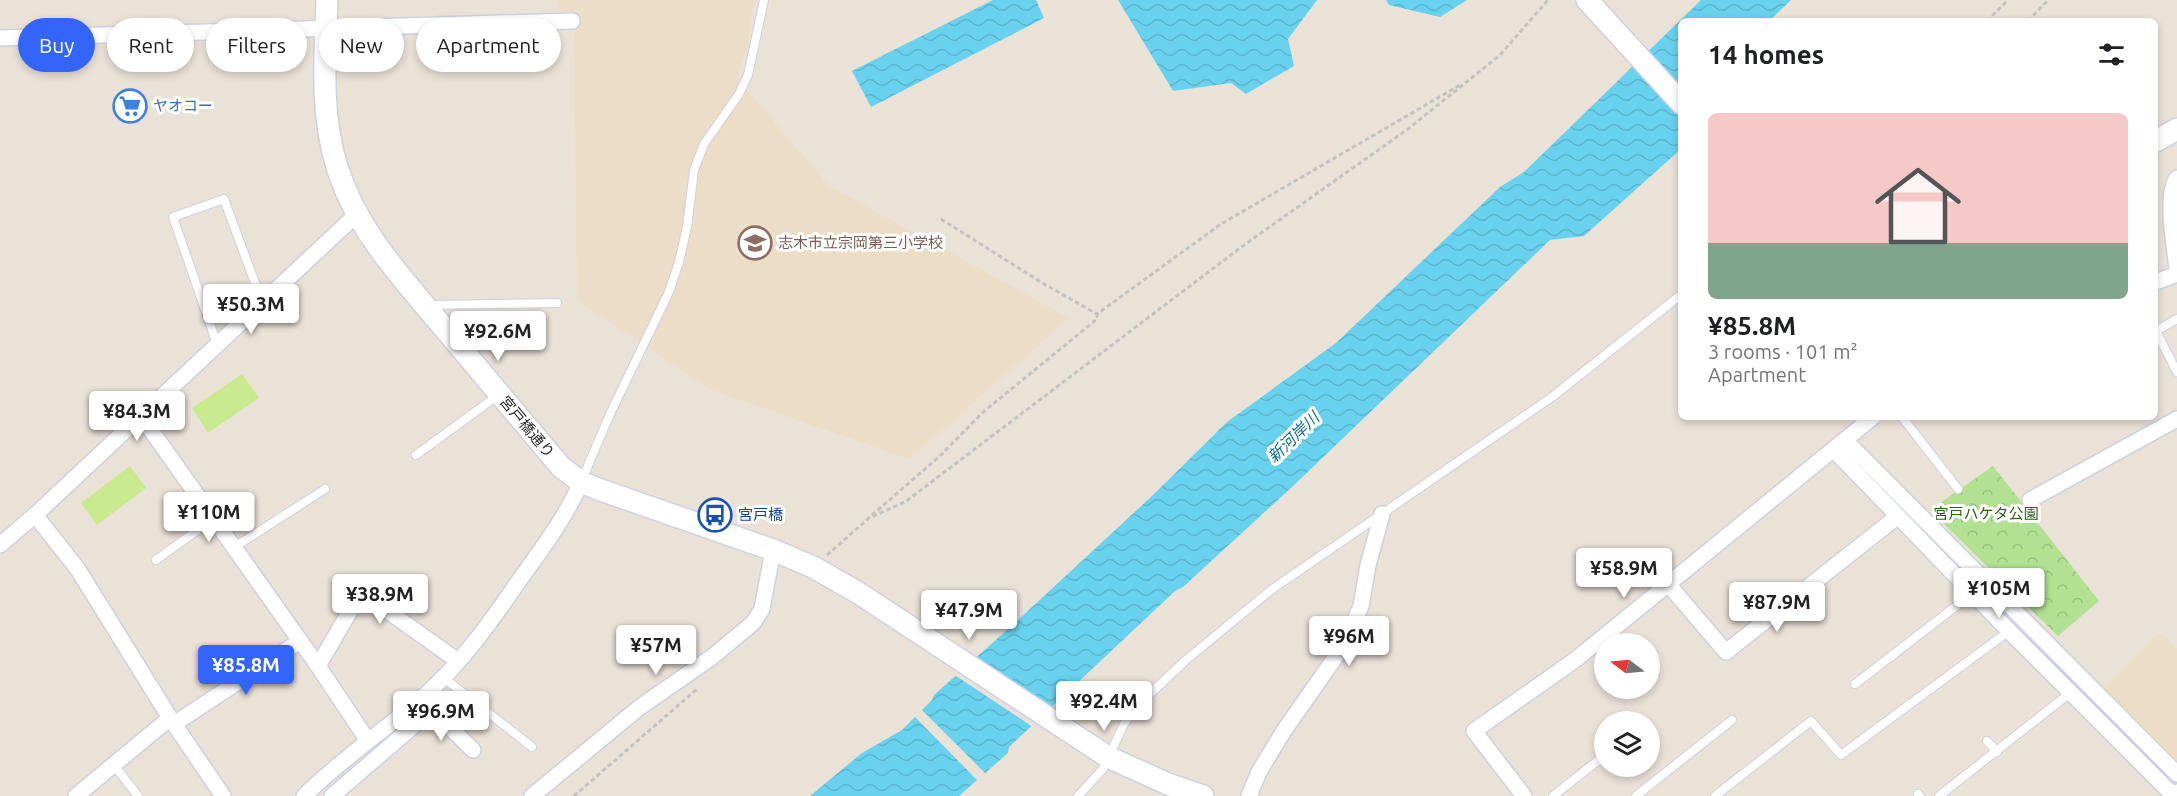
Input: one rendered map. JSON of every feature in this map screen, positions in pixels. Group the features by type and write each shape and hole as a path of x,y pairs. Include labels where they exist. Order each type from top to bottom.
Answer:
{"street":[{"name":"宮戸橋通り","path":"326,18 327,0"},
{"path":"1587,0 1678,100"},
{"path":"404,26 572,21"},
{"path":"0,38 319,29"},
{"name":"宮戸橋通り","path":"326,72 326,109 330,139 345,190 356,215 370,238 425,306 561,467 581,482 773,550 813,567 949,652 1107,757 1168,784 1203,796"},
{"path":"2158,140 2177,129"},
{"path":"2177,178 2172,193 2171,212 2177,269"},
{"path":"0,545 356,215"},
{"path":"2158,281 2177,274"},
{"path":"141,416 318,666 368,741"},
{"path":"2030,500 2177,419"},
{"path":"1524,796 1474,731 1575,660 1869,420"},
{"path":"1839,445 1898,516 2070,693 2176,796"},
{"path":"1839,445 2177,774"},
{"path":"304,796 330,770 444,678 492,619 560,523 573,502 581,482"},
{"path":"1249,796 1259,772 1283,732 1344,645 1361,606 1368,565 1382,514"},
{"path":"35,515 77,568 172,721 223,796"},
{"path":"1668,584 1726,652 1898,516"},
{"path":"532,796 632,714 712,657 753,623 762,609 773,550"},
{"path":"318,666 361,592 458,661"},
{"path":"76,796 172,721 300,641"},
{"path":"422,698 473,750"},
{"path":"330,770 341,793 432,710"}],"lane":[{"path":"581,482 610,414 669,292 687,227 694,170 704,144 748,75 764,0"},
{"path":"217,344 173,217 224,198 262,302"},
{"path":"1078,796 1103,769 1124,724 1135,708 1186,660 1270,590 1551,397 1678,297"},
{"path":"425,306 557,303"},
{"path":"2158,330 2177,319"},
{"path":"2158,335 2177,372"},
{"path":"416,456 500,394"},
{"path":"1904,420 1958,489"},
{"path":"233,548 325,489"},
{"path":"156,560 213,519"},
{"path":"1856,684 1972,593"},
{"path":"1715,796 1812,721 1841,755 2009,631"},
{"path":"444,678 532,747"},
{"path":"1939,796 2070,693"},
{"path":"1636,796 1732,720"},
{"path":"1987,741 1997,752"},
{"path":"1553,796 1594,764"},
{"path":"114,765 138,796"}],"path":[{"path":"869,518 905,502 1244,245 1408,129 1500,55 1548,0"},
{"path":"1990,18 2008,0"},
{"path":"2031,18 2048,0"},
{"path":"813,567 940,456 982,413 1097,319 1097,314 1221,224 1469,80"},
{"path":"941,219 1044,284 1097,314"}],"shaded area":[{"name":"志木市立宗岡第三小学校","path":"557,0 754,0 748,44 737,79 829,186 1069,318 909,459 712,390 577,300 574,12 557,10"},
{"path":"2159,632 2177,649 2177,762 2102,689"}],"green space":[{"path":"242,374 259,398 208,433 192,408"},
{"path":"130,466 146,488 97,525 81,503"},
{"name":"宮戸ハケタ公園","path":"1993,466 2099,601 2058,636 1930,510"}],"water":[{"path":"993,0 1036,0 1044,18 871,107 852,71"},
{"path":"1118,0 1317,0 1288,39 1294,66 1246,94 1231,83 1173,91"},
{"path":"1386,0 1467,0 1440,17 1389,5"},
{"path":"1701,0 1791,0 1772,18 1682,18"},
{"name":"新河岸川","path":"1678,22 1678,152 1584,236 1550,240 1292,487 1183,587 1175,591 1009,747 1008,753 959,796 810,796 862,753 902,730 932,700 934,695 1153,495 1227,422 1336,343 1500,187 1524,172"}],"pier":[{"path":"974,655 1053,708 1033,727 953,674"},
{"path":"920,708 987,775 979,782 913,715"}],"place":[{"name":"ヤオコー","path":"130,106"},
{"name":"志木市立宗岡第三小学校","path":"755,243"},
{"name":"宮戸橋","path":"715,515"}]}
